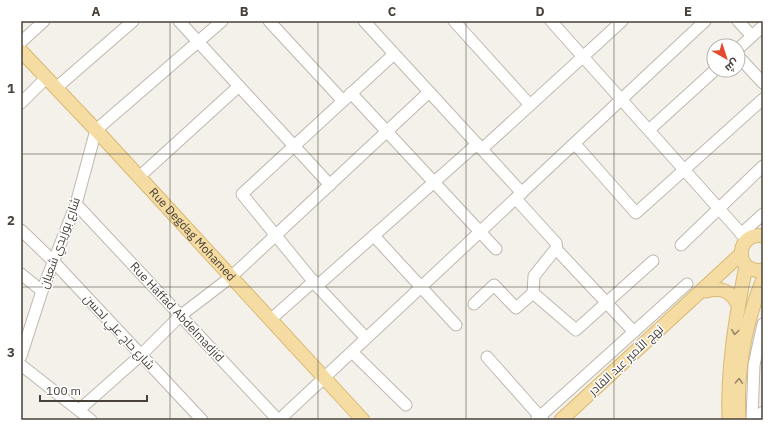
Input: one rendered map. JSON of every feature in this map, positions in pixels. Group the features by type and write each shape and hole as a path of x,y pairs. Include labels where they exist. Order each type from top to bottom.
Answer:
{"main road":[{"name":"Rue Degdag Mohamed","path":"21,51 96,130 363,420"},
{"path":"729,420 730,373 743,260 742,246 754,235"},
{"path":"743,260 753,270 763,270"},
{"name":"نهج الأمير عبد القادر","path":"691,301 706,291 743,260"},
{"name":"نهج الأمير عبد القادر","path":"561,420 691,301 743,260"},
{"path":"739,420 740,368 747,330 763,279"},
{"path":"706,291 716,289 725,290 732,294 738,305"}],"street":[{"path":"21,42 44,21"},
{"path":"56,88 133,21"},
{"path":"179,21 295,145 330,185"},
{"path":"96,130 222,21"},
{"path":"269,21 342,101"},
{"path":"364,21 479,147 556,243 557,250 634,332"},
{"path":"454,21 530,105"},
{"path":"551,21 718,208 754,235 763,214"},
{"path":"270,320 374,236 434,183 530,105 622,21"},
{"path":"278,420 705,21"},
{"path":"738,21 752,36"},
{"path":"746,42 763,26"},
{"path":"366,338 315,284 242,194 394,54"},
{"path":"746,65 763,83"},
{"path":"21,103 46,78"},
{"path":"649,130 706,78"},
{"path":"139,177 239,86"},
{"path":"79,410 141,355 180,316 231,277 429,92"},
{"path":"351,93 496,249"},
{"path":"574,144 636,213 763,99"},
{"name":"شارع بوزيدي شعبان","path":"21,356 42,291 76,204 96,130"},
{"path":"681,245 763,166"},
{"name":"Rue Haffad Abdelmadjid","path":"76,204 278,420"},
{"name":"شارع حاج علي لحسن","path":"21,230 53,261 202,420"},
{"path":"374,236 456,326"},
{"path":"474,304 494,285 516,308 532,293 534,276 554,251 557,250"},
{"path":"532,293 576,330 653,261"},
{"path":"21,274 42,291"},
{"path":"487,357 539,419 687,284"},
{"path":"754,420 754,365 763,324"},
{"path":"352,352 406,406"},
{"path":"21,365 91,420"},
{"path":"754,420 763,412"}]}
